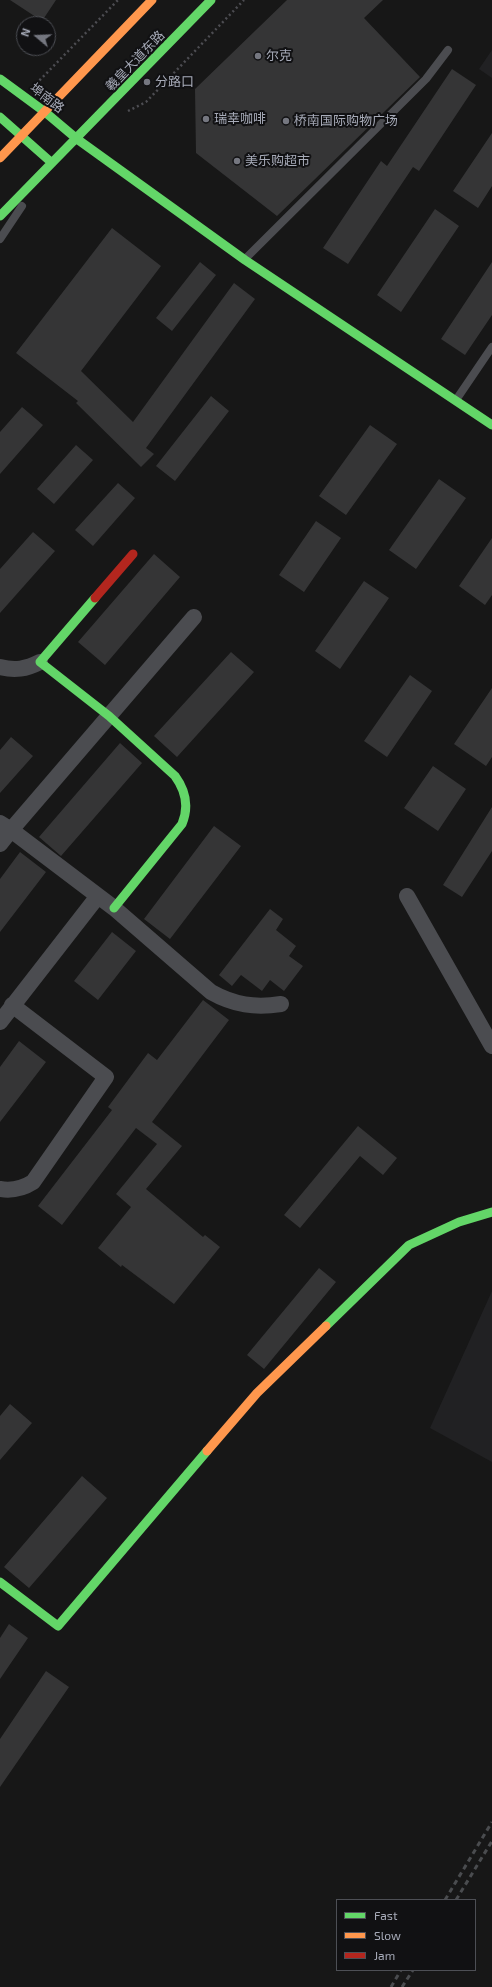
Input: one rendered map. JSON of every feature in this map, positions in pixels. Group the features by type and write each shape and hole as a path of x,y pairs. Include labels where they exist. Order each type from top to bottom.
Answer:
{"street":[{"path":"0,158 46,112 152,0"},
{"name":"羲皇大道东路","path":"0,216 77,139 211,0"},
{"name":"埠南路","path":"0,79 46,112 77,139 245,260 492,425"},
{"path":"0,117 23,135 52,163"},
{"path":"0,666 23,669 40,662 133,554"},
{"path":"0,844 5,826 109,716 194,617"},
{"path":"40,662 109,716 174,776 184,790 186,807 185,816 177,831 114,908"},
{"path":"5,826 114,908 211,992 227,1000 245,1005 257,1006 281,1004"},
{"path":"1,1019 98,896"},
{"path":"407,896 492,1046"},
{"path":"0,1189 6,1190 20,1188 33,1182 106,1077 12,1005"},
{"path":"0,1582 58,1626 257,1393 409,1245 459,1222 492,1212"}],"lane":[{"path":"245,260 426,79 448,50"},
{"path":"0,148 23,135"},
{"path":"0,239 52,163"},
{"path":"456,401 492,347"}],"path":[{"path":"24,96 118,0"},
{"path":"126,113 146,102 244,0"}],"shaded area":[{"path":"492,50 492,78 479,69"},
{"path":"492,1291 492,1462 430,1428"}],"building":[{"path":"10,0 56,0 45,16 34,16"},
{"name":"桥南国际购物广场","path":"287,0 383,0 364,18 420,77 277,216 196,153 195,89"},
{"path":"452,69 476,85 419,171 413,167 348,264 323,248 381,161 387,166"},
{"path":"492,133 492,186 478,208 453,191"},
{"path":"435,209 459,226 401,312 377,295"},
{"path":"112,228 161,266 81,371 133,422 234,283 255,299 146,448 154,454 141,467 76,403 78,401 16,353"},
{"path":"200,262 216,275 172,331 156,318"},
{"path":"492,262 492,315 465,355 441,339"},
{"path":"211,396 229,411 175,481 156,466"},
{"path":"22,407 43,425 0,474 0,432"},
{"path":"370,425 397,444 346,515 319,496"},
{"path":"76,445 93,460 54,504 37,489"},
{"path":"439,479 466,498 416,569 389,550"},
{"path":"118,483 135,498 93,546 75,530"},
{"path":"316,521 341,538 304,592 279,575"},
{"path":"33,532 55,551 0,613 0,569"},
{"path":"492,538 492,595 485,605 459,586"},
{"path":"154,554 180,577 105,665 78,642"},
{"path":"364,581 389,598 340,669 315,651"},
{"path":"231,652 254,672 177,757 154,736"},
{"path":"410,675 432,691 387,757 364,741"},
{"path":"492,688 492,757 486,766 454,744"},
{"path":"11,737 33,756 0,793 0,750"},
{"path":"120,743 142,763 61,856 39,837"},
{"path":"433,766 466,789 438,831 404,808"},
{"path":"492,807 492,851 462,897 443,885"},
{"path":"214,826 241,846 170,939 144,919"},
{"path":"20,852 46,872 0,932 0,879"},
{"path":"270,909 283,919 276,930 296,946 289,956 303,966 284,991 270,980 262,991 241,975 232,986 219,975"},
{"path":"112,932 136,951 98,1000 74,981"},
{"path":"203,1000 229,1020 152,1122 182,1146 146,1189 203,1237 205,1235 220,1247 174,1304 122,1265 121,1267 98,1248 131,1207 116,1194 157,1144 136,1128 62,1225 38,1206 112,1110 108,1107 148,1053 157,1060"},
{"path":"19,1041 46,1062 0,1122 0,1067"},
{"path":"358,1126 397,1158 383,1175 360,1156 300,1228 284,1215"},
{"path":"319,1268 336,1282 264,1369 247,1355"},
{"path":"10,1404 32,1423 0,1460 0,1416"},
{"path":"82,1476 107,1498 29,1588 4,1567"},
{"path":"9,1624 28,1638 0,1679 0,1638"},
{"path":"46,1671 69,1687 0,1787 0,1739"}],"railway":[{"path":"446,1899 492,1822"},
{"path":"457,1899 492,1841"},
{"path":"391,1987 400,1971"},
{"path":"402,1987 412,1971"}],"traffic: fast":[{"path":"0,216 211,0"},
{"path":"0,79 45,112 77,139"},
{"path":"0,117 52,163"},
{"path":"77,139 245,260 492,425"},
{"path":"95,598 40,662 109,716 175,776 182,787 186,805 182,824 114,908"},
{"path":"326,1326 409,1245 459,1222 492,1212"},
{"path":"0,1582 58,1626 207,1451"}],"traffic: slow":[{"path":"0,158 152,0"},
{"path":"207,1451 257,1393 326,1326"}],"traffic: jam":[{"path":"95,598 133,554"}],"place":[{"name":"尔克","path":"258,56"},
{"name":"分路口","path":"147,82"},
{"name":"瑞幸咖啡","path":"206,119"},
{"name":"桥南国际购物广场","path":"286,121"},
{"name":"美乐购超市","path":"237,161"}]}
